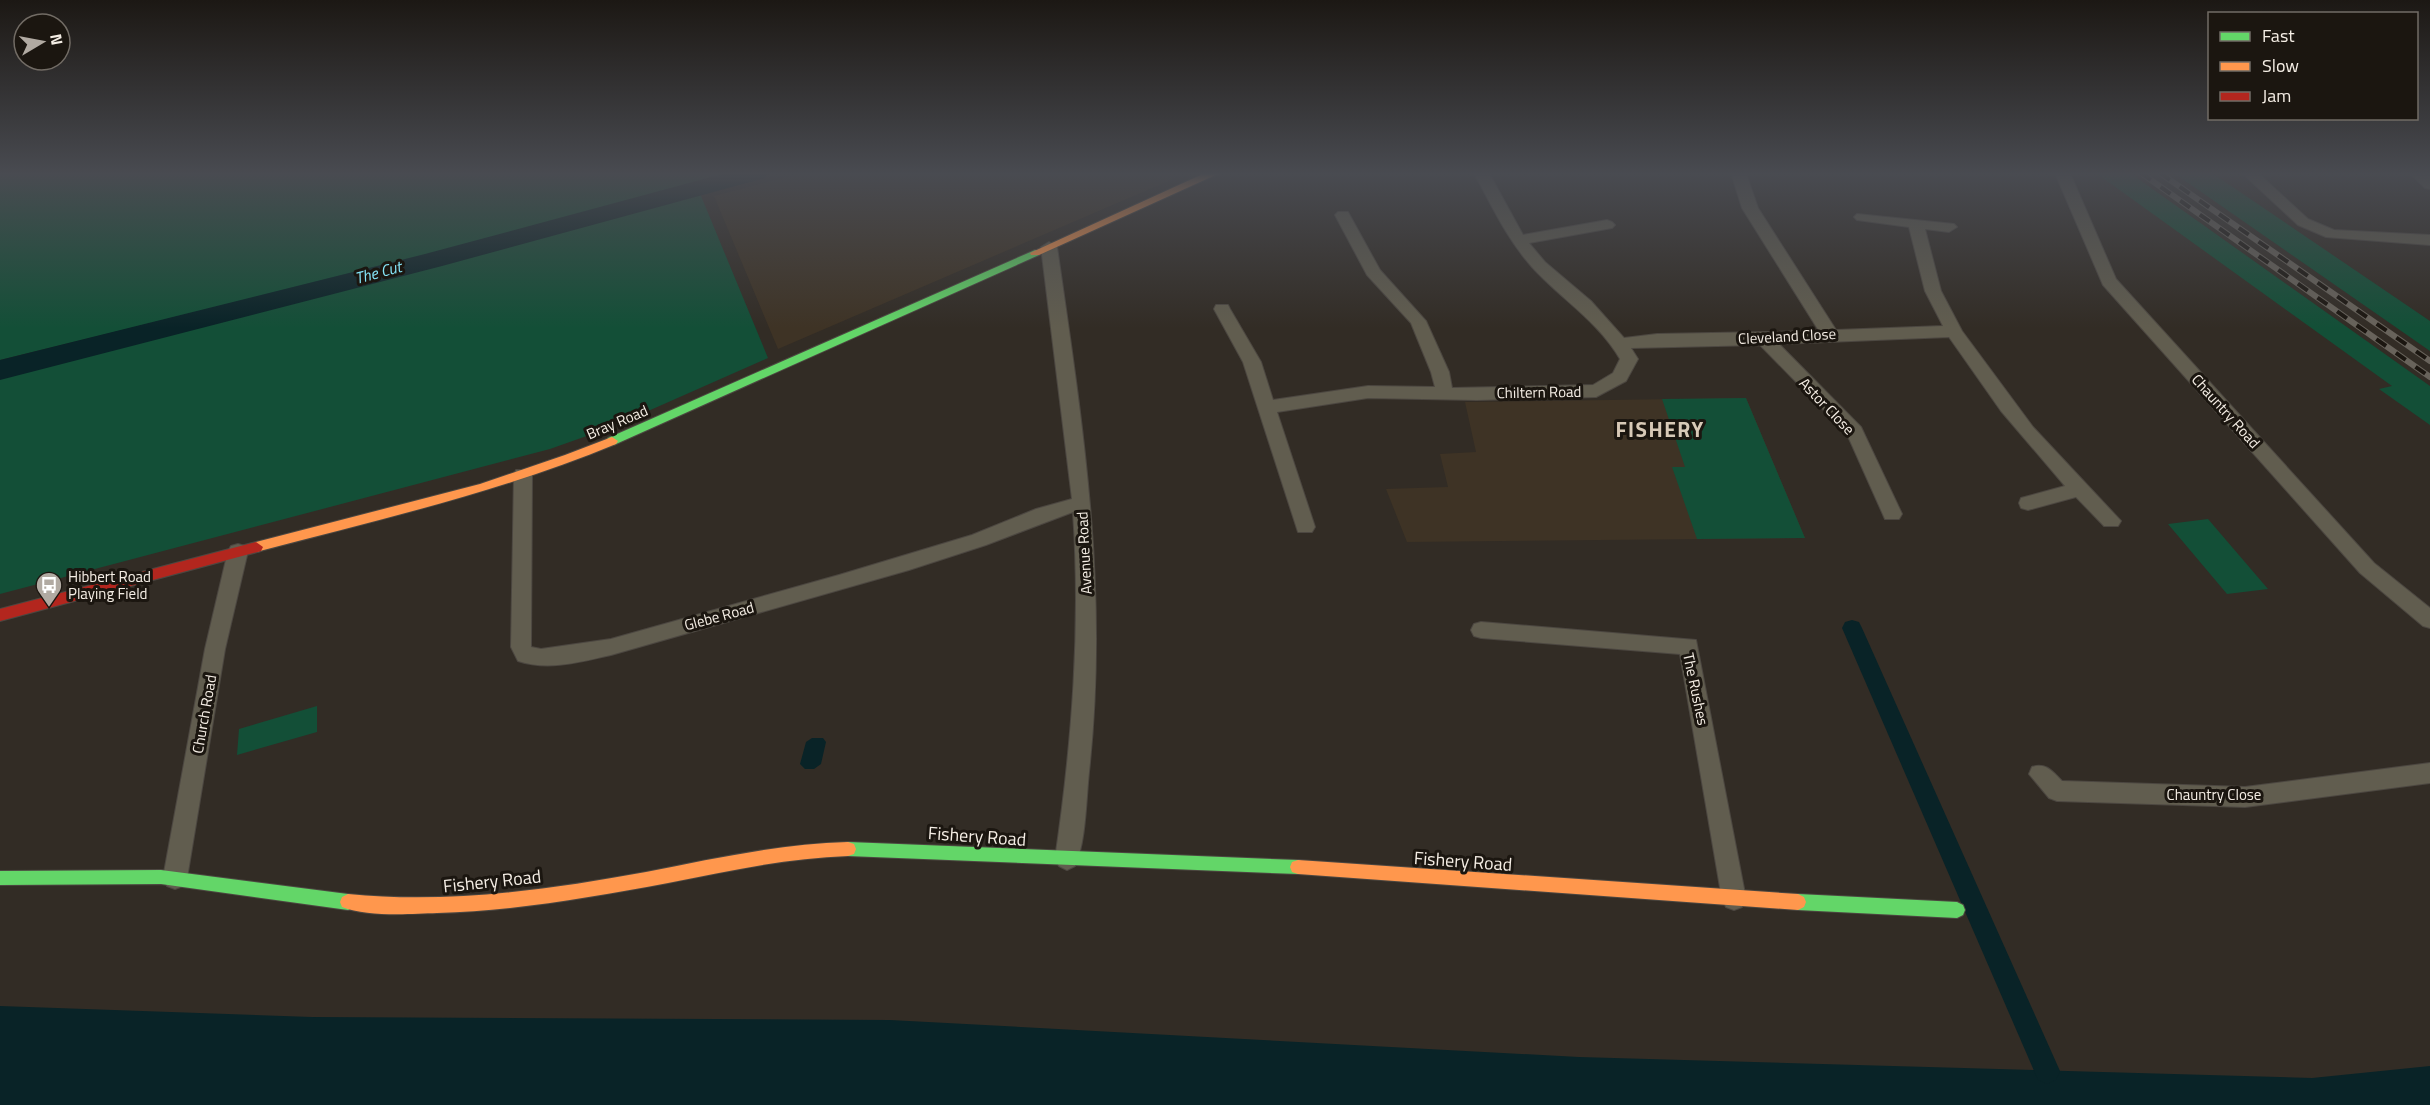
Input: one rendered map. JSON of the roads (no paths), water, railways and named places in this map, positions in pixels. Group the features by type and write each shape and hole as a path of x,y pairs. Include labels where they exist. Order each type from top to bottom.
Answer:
{"street":[{"name":"Bray Road","path":"0,615 523,475 590,452 1101,225"},
{"path":"1348,225 1373,272 1418,321 1440,372 1445,393"},
{"path":"1509,225 1518,240 1539,265 1585,305 1620,344"},
{"path":"1518,240 1607,225"},
{"path":"1761,225 1830,334"},
{"path":"1950,227 1916,225 1933,291 1954,332 1981,373 2078,490 2111,521"},
{"name":"Chauntry Road","path":"2084,225 2109,281 2367,568 2430,620"},
{"path":"2309,225 2331,234 2430,240"},
{"name":"Avenue Road","path":"1050,247 1082,504 1087,588 1084,711 1067,859"},
{"path":"1222,309 1252,362 1305,527"},
{"name":"Cleveland Close","path":"1620,344 1649,338 1765,340 1906,330 1954,332"},
{"name":"Astor Close","path":"1765,340 1855,431 1892,514"},
{"name":"Chiltern Road","path":"1268,408 1368,392 1596,391 1620,377 1629,359 1620,344"},
{"name":"Glebe Road","path":"523,475 521,647 525,655 534,657 576,654 622,643 880,572 982,540 1052,511 1082,504"},
{"path":"2028,503 2078,490"},
{"name":"Church Road","path":"174,878 215,649 238,551"},
{"name":"The Rushes","path":"1481,630 1689,646 1734,899"},
{"name":"Chauntry Close","path":"2040,774 2056,791 2244,797 2430,773"},
{"name":"Fishery Road","path":"0,878 174,878 371,905 447,904 495,901 631,882 736,861 829,849 899,849 1067,859 1278,866 1734,899 1957,910"}],"water":[{"path":"812,738 823,738 826,742 821,764 814,769 805,769 800,764 806,742"},
{"path":"0,1006 312,1017 890,1020 1579,1057 2312,1078 2430,1066 2430,1105 0,1105"}],"waterway":[{"name":"The Cut","path":"0,370 565,225"},
{"path":"1852,628 2047,1071"}],"railway":[{"path":"2214,225 2430,377"},
{"path":"2234,225 2430,361"}],"place":[{"name":"Hibbert Road Playing Field","path":"49,608"}],"district":[{"name":"FISHERY","path":"1660,429"}]}
